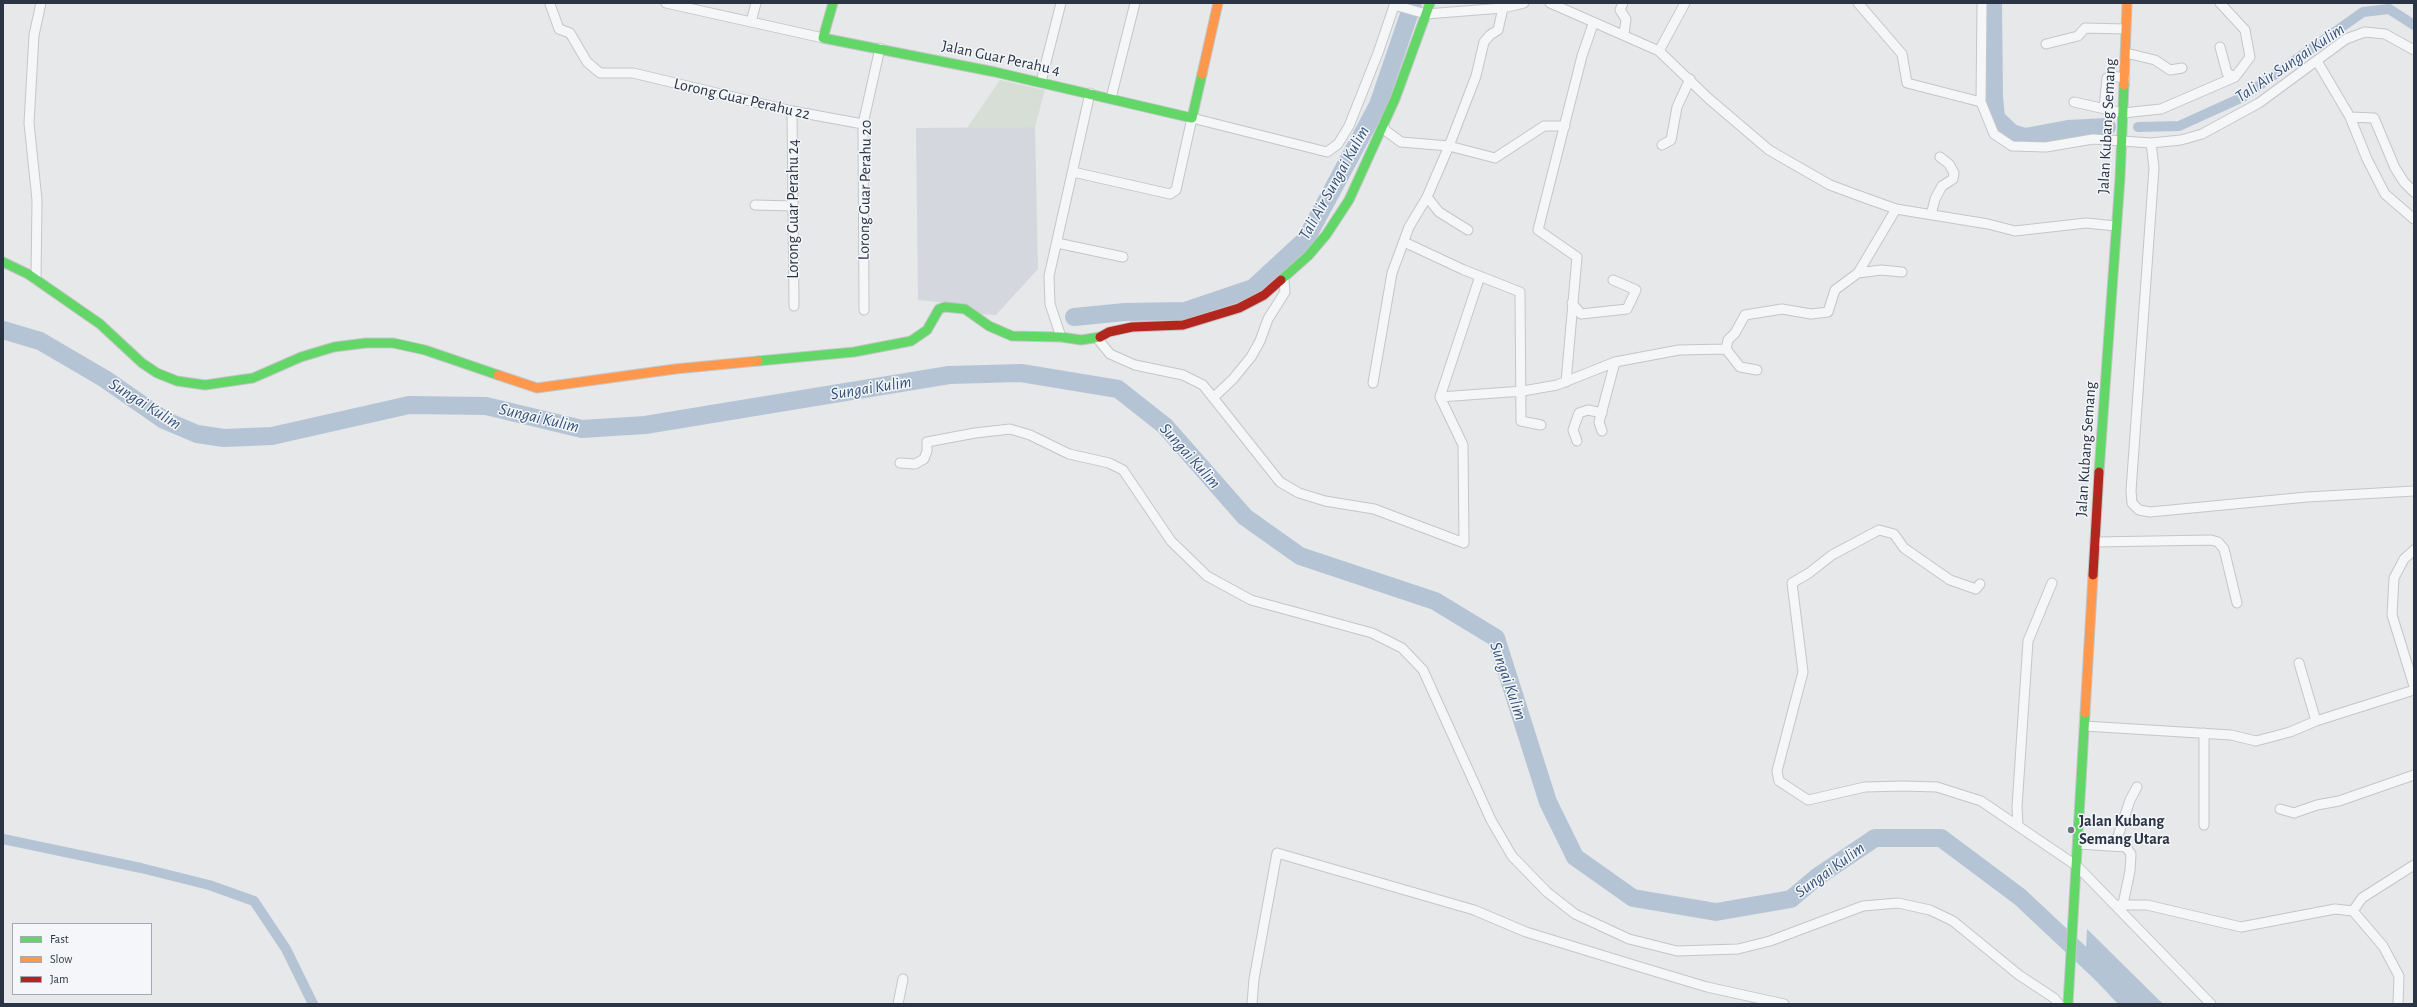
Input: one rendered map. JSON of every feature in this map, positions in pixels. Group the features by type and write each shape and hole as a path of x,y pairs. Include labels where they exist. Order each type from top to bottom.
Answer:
{"street":[{"path":"36,280 37,200 28,123 34,35 41,3"},
{"name":"Jalan Guar Perahu 4","path":"666,3 824,38 880,48 1090,93 1327,152 1338,144 1349,126 1397,5"},
{"path":"751,22 756,3"},
{"path":"824,38 833,3"},
{"path":"1041,82 1061,3"},
{"path":"1111,98 1135,3"},
{"path":"1073,172 1170,194 1176,190 1218,3"},
{"path":"3,262 36,280 100,324 142,363 157,373 177,381 205,385 253,378 300,357 334,347 366,343 393,343 456,359 524,385 538,388 555,387 675,368 854,352 911,341 927,330 939,309 945,307 965,309 989,326 1012,336 1061,337 1081,340 1097,338 1109,332 1132,327 1183,325 1239,308 1264,295 1284,280 1326,235 1349,200 1383,125 1430,3"},
{"path":"1397,5 1425,13 1502,8 1524,3"},
{"path":"1550,3 1593,24 1624,34 1659,50 1708,98 1768,150 1830,185 1896,209 2015,231 2086,224 2116,226"},
{"path":"1623,3 1620,10 1626,19 1624,34"},
{"path":"1659,50 1685,3"},
{"path":"1858,3 1902,54 1907,83 1980,102"},
{"path":"1982,3 1980,102 1994,134 2012,146 2046,147 2093,139 2151,143 2181,140 2202,134 2259,103 2346,39 2366,32 2385,34 2414,50"},
{"name":"Jalan Kubang Semang","path":"2068,1001 2095,542 2122,140 2126,53 2126,3"},
{"path":"2074,102 2123,113 2161,109 2235,78 2250,57 2245,30 2220,3"},
{"name":"Lorong Guar Perahu 22","path":"550,4 559,29 570,33 593,68 600,73 621,72 792,111 863,124"},
{"path":"1373,383 1392,273 1409,227 1427,197 1449,146 1476,76 1484,42 1490,34 1498,30 1502,8"},
{"path":"1566,382 1577,257 1538,230 1582,56 1593,24"},
{"path":"2046,44 2078,36 2085,28 2126,29"},
{"path":"2220,47 2227,73 2235,78"},
{"name":"Lorong Guar Perahu 20","path":"864,310 863,124 880,48"},
{"path":"2126,53 2155,60 2170,70 2182,68"},
{"path":"2317,61 2350,118 2367,159 2385,194 2414,218"},
{"path":"2104,108 2106,78 2111,76 2125,78"},
{"path":"1662,145 1671,140 1677,107 1690,80"},
{"path":"1061,337 1050,304 1049,276 1090,93"},
{"name":"Lorong Guar Perahu 24","path":"792,111 794,306"},
{"path":"2350,118 2374,118 2395,168 2404,182 2414,192"},
{"path":"1383,125 1386,131 1401,142 1449,146 1495,158 1544,126 1565,126"},
{"path":"2151,143 2154,168 2131,491 2132,503 2139,510 2150,512 2307,497 2414,491"},
{"path":"1931,215 1935,199 1942,186 1953,180 1954,173 1949,164 1940,157"},
{"path":"1427,197 1439,212 1468,230"},
{"path":"755,205 793,206"},
{"path":"1726,349 1728,340 1735,333 1745,315 1782,309 1811,314 1828,312 1835,290 1858,273 1896,209"},
{"path":"1404,242 1520,292 1523,391 1521,421 1541,425"},
{"path":"1056,243 1123,257"},
{"path":"1858,273 1881,270 1902,272"},
{"path":"1097,338 1110,354 1135,365 1183,375 1203,385 1280,482 1299,493 1325,501 1374,509 1464,543 1463,445 1440,396 1480,276"},
{"path":"1213,398 1234,379 1251,357 1260,341 1268,319 1285,292 1284,280"},
{"path":"1572,303 1580,314 1627,309 1636,290 1613,280"},
{"path":"1440,396 1523,391 1566,382 1615,362 1679,350 1726,349"},
{"path":"1726,349 1740,367 1757,370"},
{"path":"1602,431 1599,422 1615,362"},
{"path":"1577,441 1573,430 1579,412 1588,410 1602,412"},
{"path":"900,463 915,464 924,459 928,451 927,442 1010,429 1030,434 1069,454 1109,463 1123,470 1171,541 1207,576 1251,600 1372,632 1402,648 1424,670 1491,820 1512,856 1547,892 1575,914 1629,940 1677,951 1738,949 1770,941 1863,906 1898,904 1930,910 1953,921 2019,975 2054,998 2059,1004"},
{"path":"1980,584 1976,590 1950,580 1904,548 1894,534 1879,530 1832,555 1809,573 1792,583 1803,672 1777,771 1779,781 1808,800 1865,787 1937,787 1981,801 2077,866 2119,904 2211,1004"},
{"path":"2095,542 2211,540 2218,542 2224,549 2237,603"},
{"path":"2414,550 2404,558 2394,578 2392,615 2414,686"},
{"path":"2018,825 2016,807 2028,640 2052,583"},
{"path":"2298,663 2316,721"},
{"path":"2084,726 2231,735 2256,741 2290,732 2316,721 2414,690"},
{"path":"2204,733 2204,825"},
{"path":"2280,809 2294,813 2316,805 2339,801 2414,775"},
{"path":"2115,845 2130,800 2137,787"},
{"path":"2078,844 2115,845 2126,847 2131,854 2130,871 2119,904"},
{"path":"1252,1004 1254,978 1276,853 1474,910 1526,932 1707,987 1761,1002 1784,1004"},
{"path":"2353,911 2362,898 2414,865"},
{"path":"2119,904 2147,905 2240,927 2335,909 2353,911 2383,946 2399,976 2398,1004"},
{"path":"898,1004 903,979"}],"shaded area":[{"path":"1000,80 1045,90 1035,127 967,128"},
{"path":"1035,127 1038,269 996,315 979,314 969,305 918,300 916,128"}],"water":[{"path":"2087,929 2163,1004 2118,1004 2085,969"}],"waterway":[{"name":"Tali Air Sungai Kulim","path":"1074,317 1125,312 1185,311 1253,288 1306,239 1378,105 1413,3"},
{"name":"Tali Air Sungai Kulim","path":"1993,3 1994,96 1996,118 2012,133 2025,137 2068,129 2107,127"},
{"name":"Tali Air Sungai Kulim","path":"2138,127 2179,126 2243,97 2363,12 2389,9 2414,25"},
{"name":"Sungai Kulim","path":"3,330 40,341 105,379 164,420 197,434 224,438 272,436 409,405 486,406 582,429 645,425 949,375 1021,373 1118,389 1165,426 1245,517 1300,556 1435,601 1496,638 1548,802 1575,857 1633,898 1716,912 1791,899 1817,877 1875,838 1941,838 2020,897 2134,1004"},
{"path":"3,839 141,868 209,885 254,901 286,949 313,1004"}],"traffic: fast":[{"path":"833,3 823,38 995,72 1192,118 1202,74"},
{"path":"1281,280 1308,256 1326,235 1349,200 1395,99 1430,3"},
{"path":"2099,472 2120,178 2124,85"},
{"path":"3,262 28,274 100,324 142,363 157,373 177,381 205,385 253,378 301,357 334,347 366,343 393,343 425,350 498,375"},
{"path":"758,361 854,352 911,341 927,330 939,309 945,307 965,309 989,326 1012,336 1061,337 1081,340 1100,337"},
{"path":"2068,1004 2085,713"}],"traffic: slow":[{"path":"1202,74 1218,3"},
{"path":"2124,85 2127,3"},
{"path":"498,375 537,388 675,369 758,361"},
{"path":"2085,713 2093,575"}],"traffic: jam":[{"path":"1100,337 1109,332 1132,327 1183,325 1239,308 1264,295 1281,280"},
{"path":"2093,575 2099,472"}],"place":[{"name":"Jalan Kubang Semang Utara","path":"2071,830"}]}
